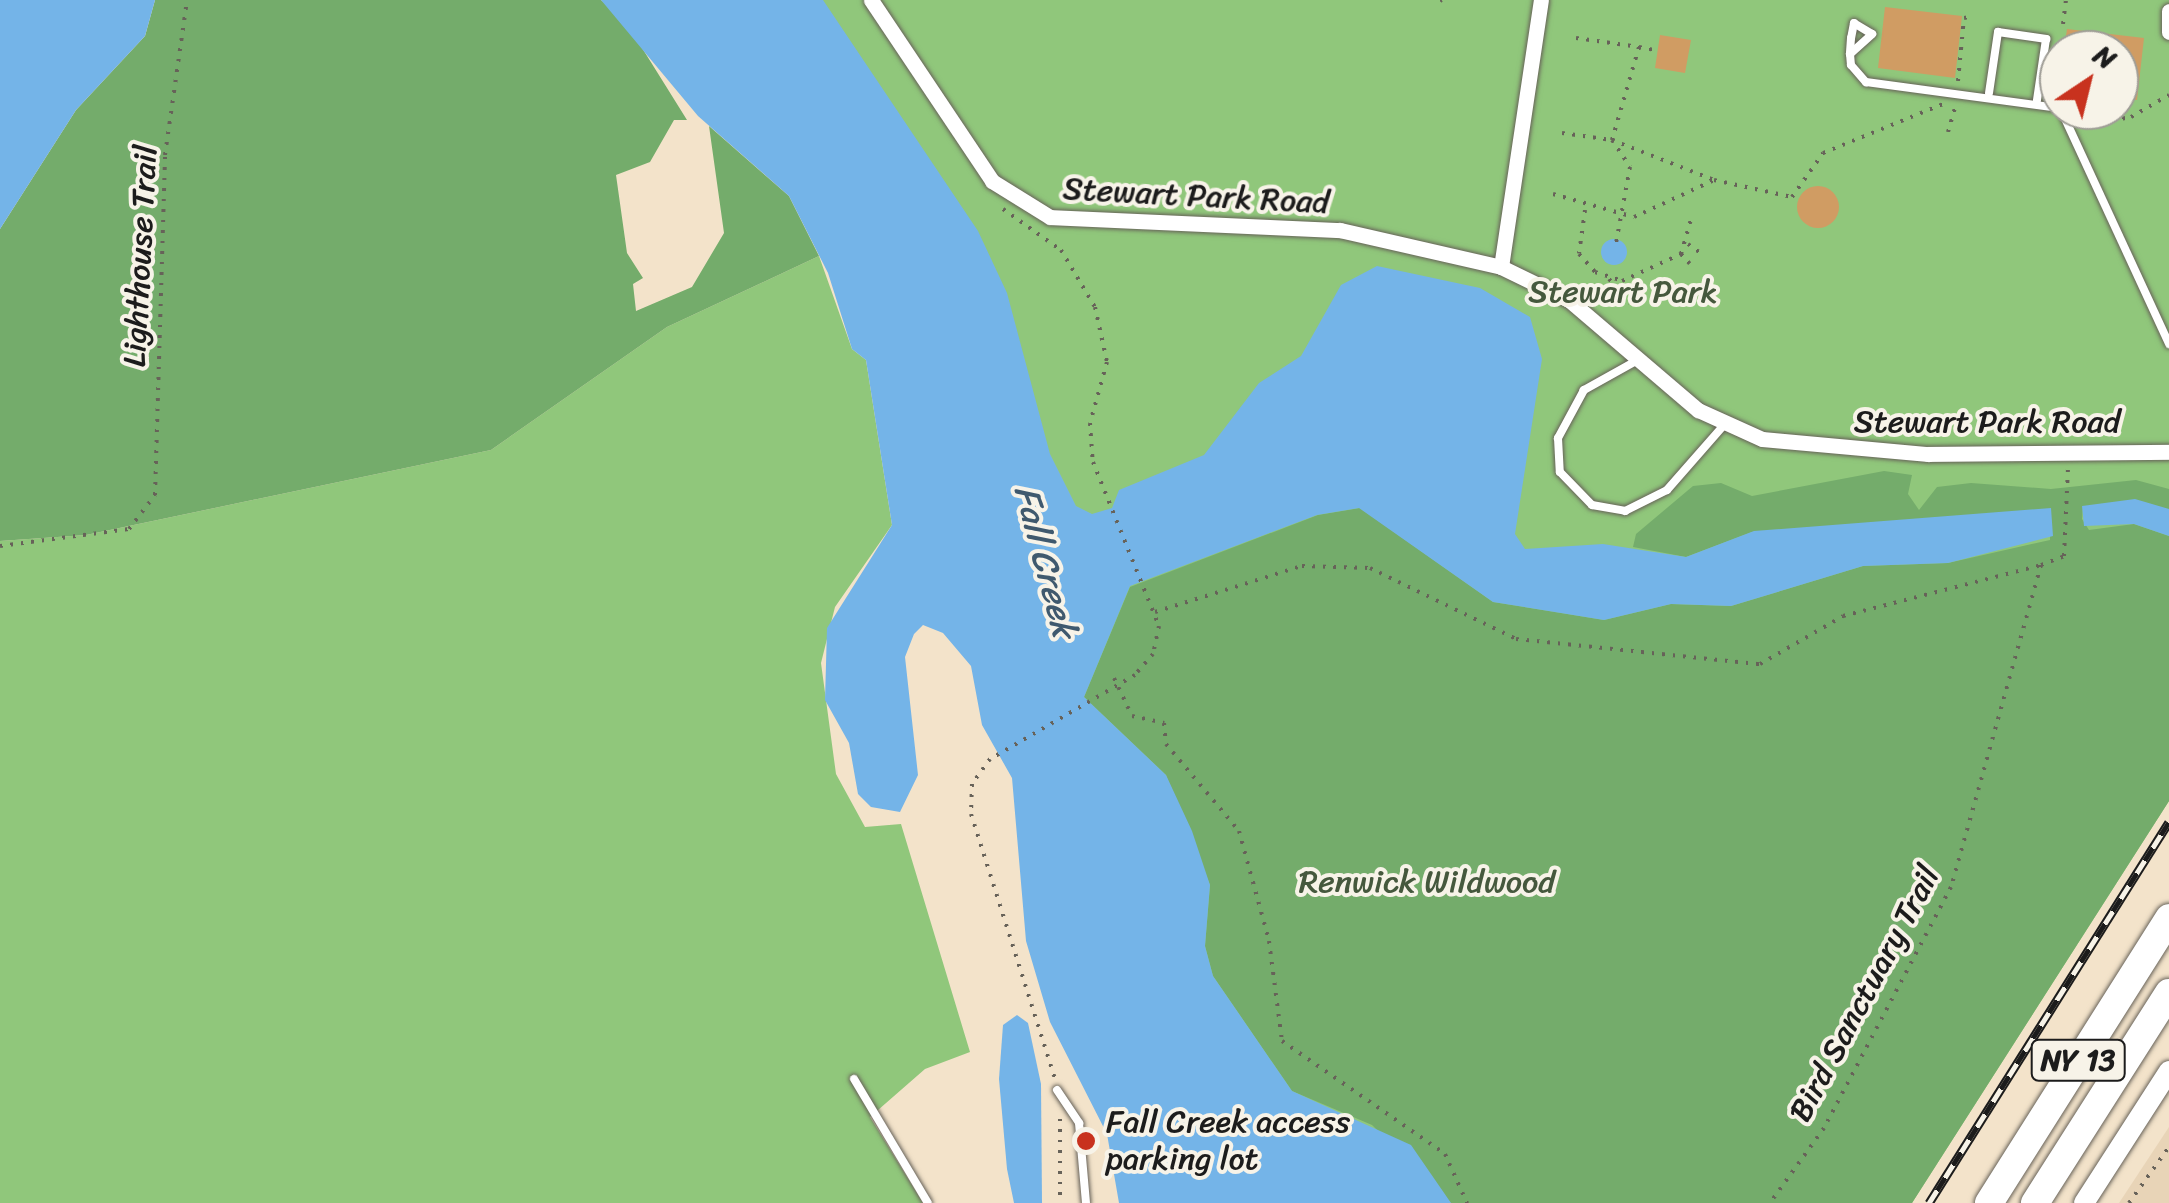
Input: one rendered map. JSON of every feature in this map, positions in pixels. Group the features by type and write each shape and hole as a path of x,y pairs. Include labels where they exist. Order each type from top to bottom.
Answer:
{"highway":[{"name":"NY 13","path":"1989,1203 2169,918"},
{"name":"NY 13","path":"2035,1203 2169,993"}],"street":[{"name":"Stewart Park Road","path":"872,0 992,180 1050,218 1340,230 1502,267 1569,300 1636,361 1724,426 1830,449 2169,452"},
{"path":"1502,267 1541,0"},
{"path":"2169,11 2169,32"},
{"path":"2084,1203 2169,1071"}],"lane":[{"path":"1850,54 1866,82 1952,100 1989,93 2037,100 2046,40 1998,32 1989,93"},
{"path":"2075,130 2169,344"},
{"path":"1636,361 1584,390 1558,438 1560,472 1592,506 1625,511 1667,490 1724,426"},
{"path":"854,1079 928,1203"},
{"path":"1057,1090 1080,1123 1086,1203"}],"path":[{"name":"Lighthouse Trail","path":"0,546 130,529 146,514 158,475 166,155 187,0"},
{"path":"2062,24 2066,0"},
{"path":"1948,132 1964,18 1974,16"},
{"path":"1576,38 1654,50"},
{"path":"1616,243 1632,175 1612,140 1639,48"},
{"path":"1959,66 1966,68"},
{"path":"2139,112 2169,94"},
{"path":"1562,134 1612,140 1714,180 1792,197 1823,153 1952,100"},
{"path":"1553,194 1585,210 1646,214 1714,180"},
{"path":"998,203 1061,250 1095,307 1107,362 1090,423 1101,492 1155,612 1153,654 1118,685 990,758 972,784 971,814 1057,1090 1060,1203"},
{"path":"1585,210 1579,254 1630,303"},
{"path":"1609,279 1634,278 1653,264 1681,254 1688,244 1690,219"},
{"path":"1688,244 1699,252"},
{"path":"1681,254 1690,264"},
{"path":"1653,264 1658,271"},
{"name":"Bird Sanctuary Trail","path":"1770,1203 1824,1128 1951,887 2041,565 2064,556 2068,451"},
{"path":"1155,612 1286,570 1370,568 1516,639 1760,664 1843,616 2041,565"},
{"path":"1139,598 1147,594"},
{"path":"1114,678 1132,716 1164,723 1166,744 1233,820 1243,867 1269,941 1282,1041 1445,1154 1467,1203"},
{"path":"2129,1203 2169,1147"}],"shaded area":[{"path":"2169,1127 2169,1203 2119,1203"}],"green space":[{"path":"155,0 601,0 624,19 687,120 674,120 650,162 616,175 627,253 643,278 633,284 636,311 692,287 724,233 709,126 789,196 819,256 667,327 491,450 86,535 0,541 0,229 76,110 145,36"},
{"name":"Stewart Park","path":"710,0 2169,0 2169,801 1912,1203 1178,1203 1067,808"},
{"path":"819,256 852,349 866,360 892,525 835,607 821,663 836,774 865,827 901,824 970,1052 925,1069 870,1117 923,1203 0,1203 0,541 86,535 491,450 667,327"},
{"name":"Renwick Wildwood","path":"1884,471 1912,475 1908,494 1919,510 1937,487 1971,483 2051,489 2136,480 2169,489 2169,509 2083,506 2082,519 2089,530 2134,524 2169,536 2169,801 1912,1203 1451,1203 1372,1125 1292,1091 1213,976 1205,946 1210,885 1166,775 1084,697 1130,587 1318,515 1360,508 1493,602 1604,620 1671,604 1731,606 1863,566 1948,563 2050,540 2050,509 1752,532 1686,557 1633,547 1636,534 1693,486 1721,483 1752,496"}],"water":[{"path":"0,0 155,0 145,36 76,110 0,229"},
{"name":"Fall Creek","path":"601,0 823,0 978,231 1007,293 1050,454 1076,506 1092,514 1112,508 1119,490 1204,455 1259,383 1301,356 1341,285 1377,266 1480,288 1530,317 1542,359 1515,534 1525,549 1603,544 1686,557 1754,531 2051,508 2053,536 1948,563 1863,566 1731,606 1671,604 1604,620 1493,602 1359,508 1317,515 1130,586 1084,697 1166,775 1192,831 1210,885 1205,946 1213,976 1292,1091 1411,1145 1451,1203 1119,1203 1107,1134 1050,1022 1026,941 1012,778 982,725 971,666 943,633 923,625 914,634 905,657 918,775 900,812 871,807 858,794 849,743 825,700 827,628 892,525 866,360 852,349 828,273 789,196 698,116"},
{"path":"1614,239 1623,243 1627,252 1623,261 1614,265 1605,261 1601,252 1605,243"},
{"path":"2135,499 2169,509 2169,536 2134,524 2084,526 2082,506"},
{"path":"1017,1015 1028,1023 1041,1084 1042,1203 1014,1203 1007,1169 999,1079 1003,1025"}],"building":[{"path":"1885,7 1962,16 1955,78 1878,68"},
{"path":"1660,35 1691,40 1685,73 1655,68"},
{"path":"2139,37 2144,38 2139,82"},
{"path":"1818,186 1833,192 1839,207 1833,222 1818,228 1803,222 1797,207 1803,192"}],"railway":[{"path":"1929,1203 2169,822"}],"place":[{"name":"Fall Creek access parking lot","path":"1086,1141"}]}
